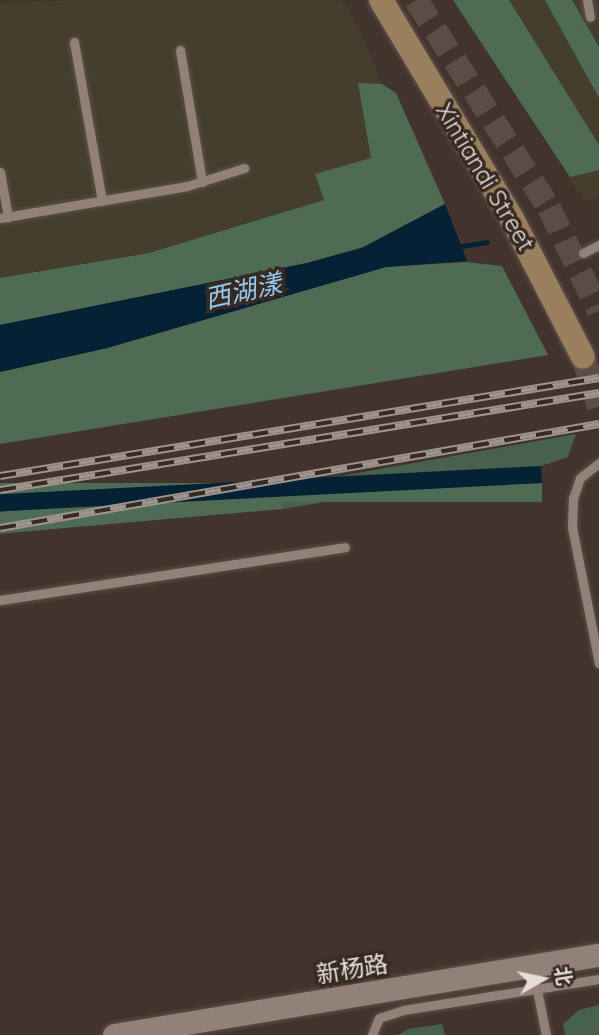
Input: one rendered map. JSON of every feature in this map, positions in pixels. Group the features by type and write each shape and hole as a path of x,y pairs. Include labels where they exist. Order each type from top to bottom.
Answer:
{"main road":[{"name":"Xintiandi Street","path":"381,0 511,217 583,357"}],"street":[{"name":"新杨路","path":"114,1035 599,955"}],"lane":[{"path":"587,0 590,16"},
{"path":"74,43 102,201"},
{"path":"180,50 202,182"},
{"path":"0,172 4,218 202,182 244,167"},
{"path":"583,253 599,245"},
{"path":"599,463 580,478 573,498 572,527 599,663"},
{"path":"0,600 345,547"},
{"path":"372,1035 379,1018 402,1010 599,979"},
{"path":"537,990 546,1035"}],"shaded area":[{"path":"72,0 342,0 360,30 382,84 395,164 324,200 149,253 0,278 0,4"},
{"path":"453,0 599,0 599,197 585,201"}],"green space":[{"path":"453,0 509,0 599,145 599,170 570,177"},
{"path":"545,0 572,0 599,47 599,98"},
{"path":"358,83 382,84 396,93 445,204 363,247 307,263 0,325 0,278 149,253 324,200 315,174 371,158"},
{"path":"466,262 502,266 548,355 0,444 0,372 107,348 386,267"},
{"path":"576,434 568,457 541,466 283,509 280,487"},
{"path":"0,483 542,483 542,502 0,502"},
{"path":"281,487 283,509 0,534 0,512"},
{"path":"599,1005 599,1035 565,1035 563,1024 579,1010"},
{"path":"442,1024 445,1035 398,1035 408,1029"}],"water":[{"path":"445,204 467,261 386,267 107,348 0,372 0,325 307,263 362,248"},
{"path":"541,466 542,483 0,511 0,494"}],"waterway":[{"name":"西湖漾","path":"456,247 487,242"}],"tunnel":[{"path":"416,0 549,208 599,311"},
{"path":"583,357 599,406"}],"railway":[{"path":"0,476 599,378"},
{"path":"0,490 599,393"},
{"path":"0,528 599,424"}]}
